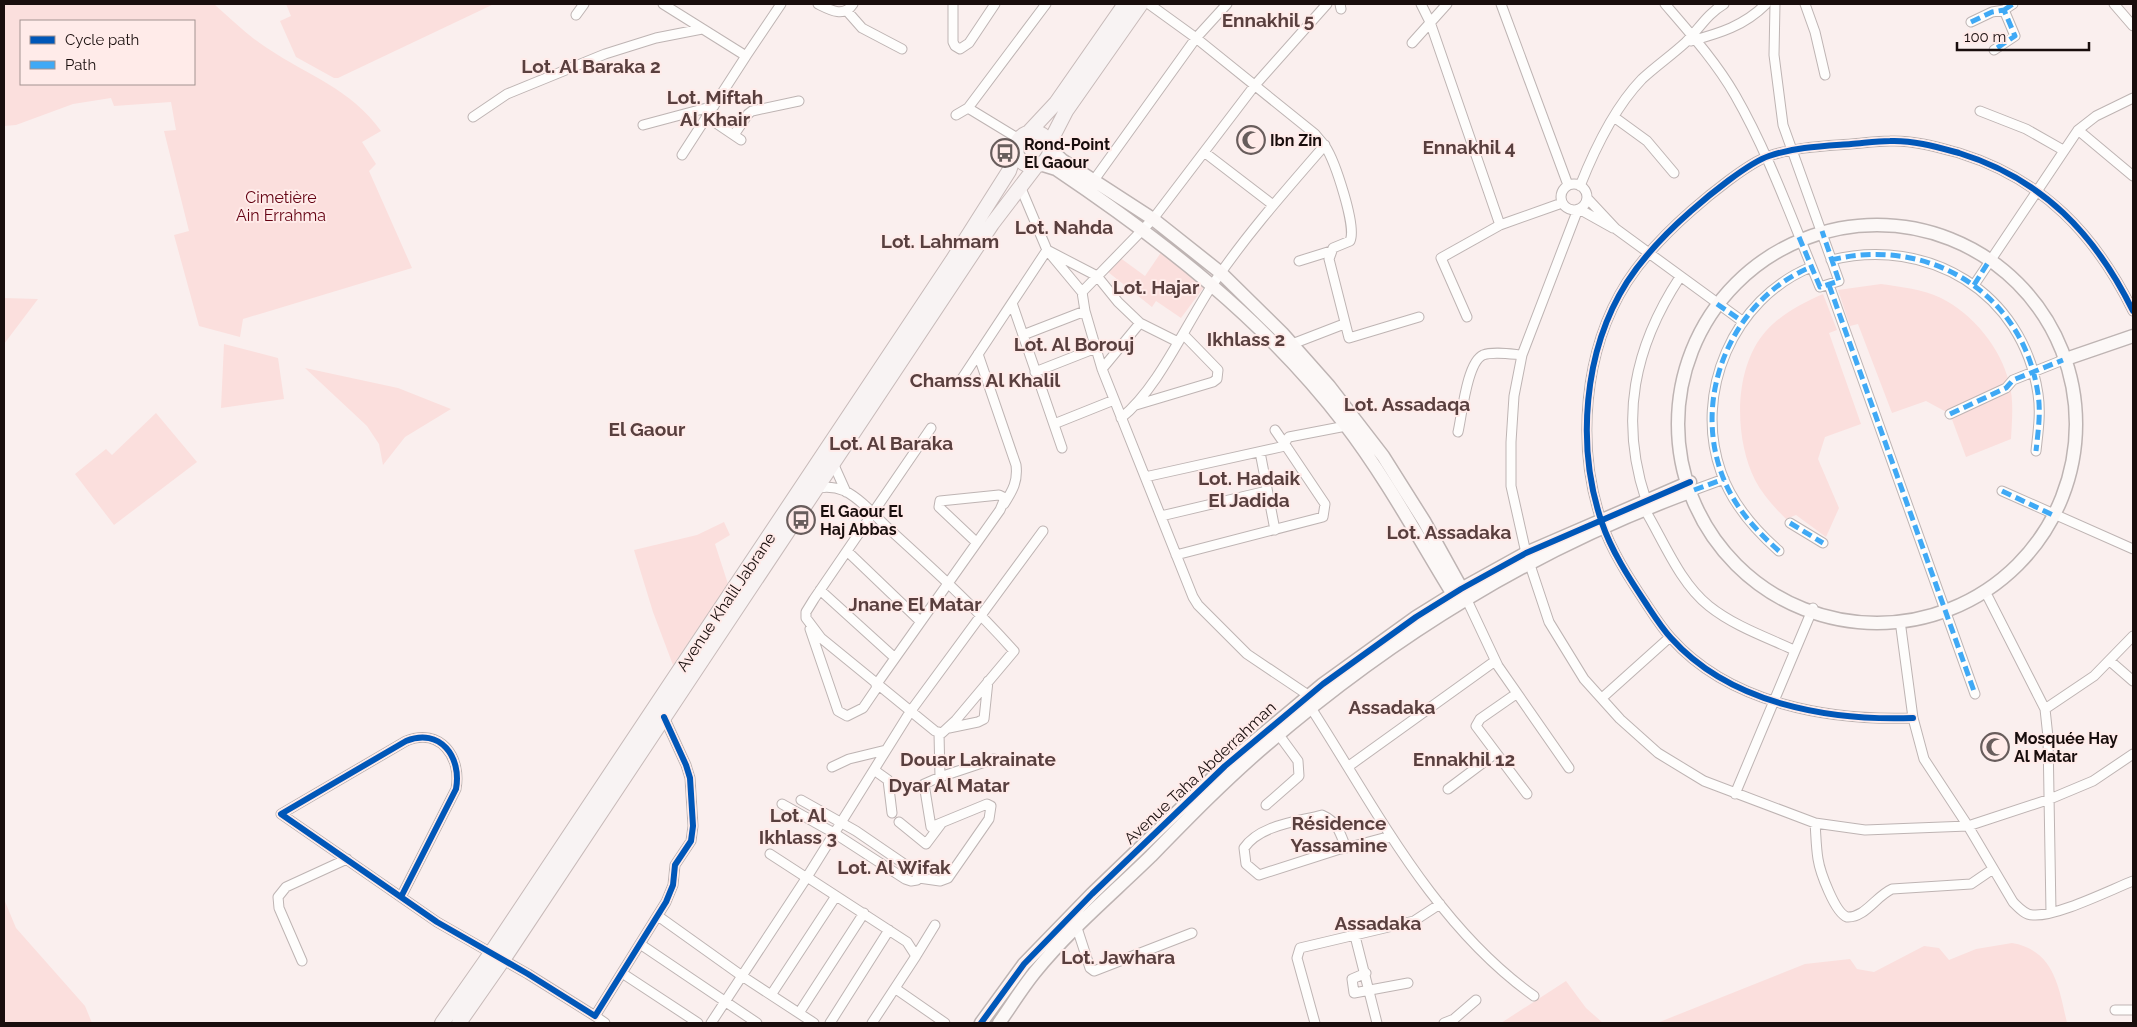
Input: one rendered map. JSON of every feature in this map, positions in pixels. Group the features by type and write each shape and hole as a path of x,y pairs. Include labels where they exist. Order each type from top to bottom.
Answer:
{"main road":[{"name":"Avenue Khalil Jabrane","path":"665,708 1010,171 1021,141 1056,103 1125,4"},
{"path":"1050,146 1038,132 1021,141 1018,156 1026,164 1038,165 1046,159 1066,111 1141,4"},
{"name":"Avenue Khalil Jabrane","path":"459,1023 497,957 665,708 815,489 992,224 1038,165"},
{"name":"Avenue Khalil Jabrane","path":"442,1023 497,957"}],"street":[{"path":"576,15 584,4"},
{"path":"663,4 746,56"},
{"path":"682,154 781,4"},
{"path":"818,4 840,12 850,7 862,28 902,49"},
{"path":"953,4 953,42 954,46 960,49 968,43 995,4"},
{"path":"956,115 968,108 1046,4"},
{"path":"1149,4 1196,38 1315,134 1325,145 1338,176 1352,236 1350,241 1330,252 1299,261"},
{"path":"1094,180 1196,38 1227,4"},
{"path":"1082,292 1153,219 1254,85 1327,4"},
{"path":"1421,4 1430,22 1500,225"},
{"path":"1412,43 1448,4"},
{"path":"1501,4 1568,185"},
{"path":"1665,4 1691,39 1713,62 1735,96 1766,157 1820,288 1838,281 1784,125 1776,76 1774,35 1776,4"},
{"path":"1580,186 1614,117 1627,96 1642,80 1691,39 1704,19 1724,4"},
{"path":"1691,39 1716,35 1742,24 1766,4"},
{"path":"1805,4 1816,32 1825,75"},
{"path":"1971,22 1992,12 2004,10 2013,4"},
{"path":"2114,4 2133,26"},
{"path":"1994,50 2015,36 2004,10"},
{"path":"473,117 507,94 605,54 656,38 702,29"},
{"path":"1974,285 2078,130 2096,116 2133,98"},
{"path":"706,117 738,137 748,114 752,111 798,102"},
{"path":"643,125 714,106"},
{"path":"968,108 1021,141"},
{"path":"1980,111 2026,129 2063,150"},
{"path":"1614,117 1647,141 1674,173"},
{"path":"2078,130 2133,176"},
{"path":"1913,718 1846,716 1814,712 1773,701 1711,671 1692,659 1670,637 1634,586 1602,523 1591,477 1587,427 1591,370 1601,336 1626,283 1648,254 1705,198 1766,157 1792,151 1889,140 1943,149 1971,157 2037,189 2066,214 2099,252 2118,281 2133,311"},
{"path":"1121,418 1146,393 1221,273 1273,205 1325,145"},
{"path":"1050,146 1062,160 1153,219 1221,273 1286,346 1346,426 1460,596"},
{"path":"1204,152 1273,205"},
{"path":"1038,165 1056,169 1143,229 1213,284 1286,346 1329,386 1383,456 1408,494 1460,596 1496,661 1516,694 1569,768"},
{"path":"1562,203 1562,191 1568,185 1580,186 1584,189 1587,198 1616,229 1742,321"},
{"path":"1020,186 1047,250 1082,292 1084,311 1102,368 1188,588 1198,605 1247,654 1308,695"},
{"path":"1587,198 1579,209 1522,354 1514,396 1511,486 1527,558 1549,622 1579,672 1620,719 1658,753 1704,781 1815,823 1865,830 1968,826 2050,799 2093,781 2133,754"},
{"path":"1467,317 1441,258 1500,225 1562,203"},
{"path":"1562,203 1570,209 1579,209 1616,229"},
{"path":"1870,225 1908,228 1944,238 1989,261 2016,283 2034,305 2052,332 2063,360 2070,393 2072,438 2064,483 2053,515 2026,558 2006,581 1988,597 1948,618 1930,624 1901,628 1858,624 1813,608 1779,593 1745,569 1715,535 1692,486 1682,435 1684,386 1697,340 1717,304 1750,266 1775,247 1799,237 1822,231 1870,225"},
{"path":"1047,250 1097,276 1118,302 1140,323 1180,338 1218,370 1217,379 1214,382 1135,405"},
{"path":"961,380 1047,250"},
{"path":"1330,252 1330,269 1349,338 1419,318"},
{"path":"1831,260 1870,253 1904,255 1929,262 1952,272 1974,285 1993,302 2009,321 2022,343 2033,370 2038,394 2039,423 2036,451"},
{"path":"1779,551 1749,522 1733,498 1724,478 1714,447 1712,420 1714,394 1720,368 1730,343 1742,321 1761,300 1781,283 1811,267"},
{"path":"1680,277 1655,318 1644,346 1634,386 1632,407 1635,445 1646,505 1690,586 1708,606 1728,620 1794,650"},
{"path":"1829,284 1974,694"},
{"path":"1012,303 1062,448"},
{"path":"1023,335 1084,311"},
{"path":"1102,368 1140,323"},
{"path":"1286,346 1344,324"},
{"path":"1950,414 2006,388 2013,380 2033,370 2133,336"},
{"path":"1035,372 1096,348"},
{"path":"931,428 806,612 808,624 838,711 842,715 847,716 863,708 920,621 1015,486 1018,476 1016,465 978,354"},
{"path":"1458,432 1471,370 1477,359 1485,354 1522,354"},
{"path":"1054,424 1114,400"},
{"path":"1145,477 1260,452 1284,445 1289,437 1346,426"},
{"path":"1176,555 1323,517 1326,508 1275,430"},
{"path":"1260,452 1275,530"},
{"path":"832,463 839,481 846,492 948,582 1014,651 948,728"},
{"path":"1692,486 1724,478"},
{"name":"Avenue Taha Abderrahman","path":"981,1023 1024,964 1092,894 1225,766 1308,695 1329,687 1460,596 1527,558 1602,523 1692,486"},
{"path":"815,489 831,487 846,492"},
{"path":"1161,516 1267,491"},
{"path":"2002,491 2053,515 2132,547"},
{"path":"976,542 938,507 939,503 953,499 999,495 1004,497 1004,504"},
{"path":"1790,523 1823,543"},
{"path":"711,1023 807,877 910,712 1043,531"},
{"path":"847,552 920,621"},
{"path":"820,590 895,658"},
{"path":"1988,597 2045,709 2050,799 2051,912"},
{"path":"1735,794 1813,608"},
{"path":"808,624 821,638 877,686 939,733"},
{"path":"1901,628 1913,718 1924,759 1968,826 2014,902 2022,911 2031,915 2051,912 2133,881"},
{"path":"2045,709 2069,695 2110,661 2133,636"},
{"path":"1602,698 1670,637"},
{"path":"1349,766 1496,661"},
{"path":"2110,661 2133,681"},
{"path":"939,733 948,728 984,719 988,682"},
{"name":"Avenue Taha Abderrahman","path":"999,1023 1034,972 1077,928 1184,822 1311,708 1329,687"},
{"path":"1516,694 1477,722 1478,730 1526,794"},
{"path":"595,1016 671,893 675,865 691,841 693,826 690,778 665,708"},
{"path":"1311,708 1391,836 1440,904 1506,974 1534,996"},
{"path":"939,733 940,777"},
{"path":"1266,805 1299,776 1298,762 1279,735"},
{"path":"401,897 456,789 459,775 455,762 440,742 418,736 406,741 281,814 437,922 605,1023"},
{"path":"832,768 857,756 886,750"},
{"path":"1448,789 1496,753"},
{"path":"782,804 834,833 905,879 915,881 919,878 940,882 948,878 990,819 991,806 984,805 931,828 924,784 994,759"},
{"path":"874,770 888,780 892,813"},
{"path":"801,800 841,822 913,870 919,878"},
{"path":"1346,848 1340,829 1331,819 1322,815 1273,828 1252,837 1244,848 1246,864 1259,876 1346,848 1391,836"},
{"path":"899,822 926,844 941,824"},
{"path":"1815,823 1818,859 1822,873 1840,913 1847,917 1861,914 1884,893 1892,890 1971,884 1993,869"},
{"path":"770,854 907,942 916,956"},
{"path":"302,961 279,908 278,897 286,887 347,859"},
{"path":"771,995 836,896"},
{"path":"1315,1023 1296,958 1300,948 1414,921 1440,904"},
{"path":"799,1013 864,913"},
{"path":"658,916 742,976 814,1023"},
{"path":"872,1023 896,989 935,925"},
{"path":"1077,928 1090,968 1094,971 1192,934"},
{"path":"830,1023 889,930"},
{"path":"1355,936 1366,973 1377,1023"},
{"path":"640,944 758,1023"},
{"path":"622,973 698,1023"},
{"path":"1366,973 1352,979 1354,993 1408,983"},
{"path":"896,989 945,1023"},
{"path":"1444,1023 1454,1019 1476,1000"},
{"path":"2115,1010 2133,1010"}],"green space":[{"name":"Cimetière Ain Errahma","path":"4,4 214,4 260,43 343,94 356,104 381,131 362,142 376,164 369,171 412,268 243,319 240,337 199,326 174,235 189,231 164,131 176,130 171,102 114,106 111,98 73,104 16,125 4,126"},
{"path":"286,4 494,4 338,78 334,78 296,57 280,21 291,16"},
{"path":"1162,251 1204,287 1181,318 1156,301 1152,307 1108,272 1119,257 1145,276"},
{"path":"1881,284 1919,290 1941,298 1964,313 1984,333 1999,356 2011,389 2011,439 1966,457 1950,414 1926,401 1892,413 1858,324 1850,326 1838,290"},
{"path":"1823,294 1837,330 1829,333 1861,424 1825,437 1818,459 1839,508 1826,537 1796,515 1786,519 1769,501 1758,485 1748,463 1743,444 1740,404 1742,383 1747,364 1755,346 1766,331 1785,314"},
{"path":"4,298 38,299 4,344"},
{"path":"224,344 278,358 284,399 221,408"},
{"path":"305,368 398,388 451,409 405,437 383,465 379,444 367,426"},
{"path":"156,413 197,462 114,525 75,474 106,449 112,455"},
{"path":"724,522 730,535 715,544 728,584 673,665 653,612 634,550 697,535"},
{"path":"4,899 16,928 85,1006 92,1023 4,1023"},
{"path":"2012,943 2037,953 2046,962 2057,984 2067,1023 1657,1023 1805,964 1850,959 1857,969 1874,972 1924,946 1939,948 1949,960 1976,949"},
{"path":"1566,981 1586,1008 1603,1023 1501,1023"}],"marked path":[{"path":"2004,10 2013,4"},
{"path":"1971,22 1992,12 2004,10 2015,36 1994,50"},
{"path":"1799,237 1820,287 1839,281 1822,231"},
{"path":"1831,260 1867,255 1902,256 1935,265 1965,280 1991,300 2013,327 2029,358 2039,401 2036,451"},
{"path":"1974,285 1989,261"},
{"path":"1779,551 1761,534 1731,495 1721,472 1714,442 1712,411 1717,381 1726,352 1741,325 1760,301 1784,282 1811,267"},
{"path":"1829,285 1975,694"},
{"path":"1717,304 1742,321"},
{"path":"1950,414 2006,388 2013,380 2063,360"},
{"path":"1694,490 1724,479"},
{"path":"2002,491 2053,515"},
{"path":"1790,523 1823,543"}],"cycle path":[{"path":"1913,718 1848,716 1815,711 1783,704 1751,693 1722,679 1695,661 1660,625 1627,574 1610,543 1594,494 1589,463 1587,432 1588,400 1601,338 1612,309 1634,272 1665,236 1707,197 1750,165 1769,156 1800,149 1899,141 1942,148 1989,164 2041,194 2063,213 2102,257 2133,311"},
{"path":"981,1023 1024,964 1092,894 1225,766 1323,684 1416,617 1461,589 1526,553 1690,482"},
{"path":"401,897 456,789 456,766 452,756 446,748 429,738 406,741 281,814 437,922 528,974 595,1016 666,902 673,885 675,865 691,841 693,826 690,778 664,717"}],"place":[{"name":"Ibn Zin","path":"1251,140"},
{"name":"Rond-Point El Gaour","path":"1005,153"},
{"name":"El Gaour El Haj Abbas","path":"801,520"},
{"name":"Mosquée Hay Al Matar","path":"1995,747"}],"district":[{"name":"Ennakhil 5","path":"1268,20"},
{"name":"Lot. Al Baraka 2","path":"591,66"},
{"name":"Lot. Miftah Al Khair","path":"715,108"},
{"name":"Ennakhil 4","path":"1469,147"},
{"name":"Lot. Nahda","path":"1064,227"},
{"name":"Lot. Lahmam","path":"940,241"},
{"name":"Lot. Hajar","path":"1156,287"},
{"name":"Ikhlass 2","path":"1246,339"},
{"name":"Lot. Al Borouj","path":"1074,344"},
{"name":"Chamss Al Khalil","path":"985,380"},
{"name":"Lot. Assadaqa","path":"1407,404"},
{"name":"El Gaour","path":"647,429"},
{"name":"Lot. Al Baraka","path":"891,443"},
{"name":"Lot. Hadaik El Jadida","path":"1249,489"},
{"name":"Lot. Assadaka","path":"1449,532"},
{"name":"Jnane El Matar","path":"915,604"},
{"name":"Assadaka","path":"1392,707"},
{"name":"Douar Lakrainate","path":"978,759"},
{"name":"Ennakhil 12","path":"1464,759"},
{"name":"Dyar Al Matar","path":"949,785"},
{"name":"Lot. Al Ikhlass 3","path":"798,826"},
{"name":"Résidence Yassamine","path":"1339,834"},
{"name":"Lot. Al Wifak","path":"894,867"},
{"name":"Assadaka","path":"1378,923"},
{"name":"Lot. Jawhara","path":"1118,957"}]}
